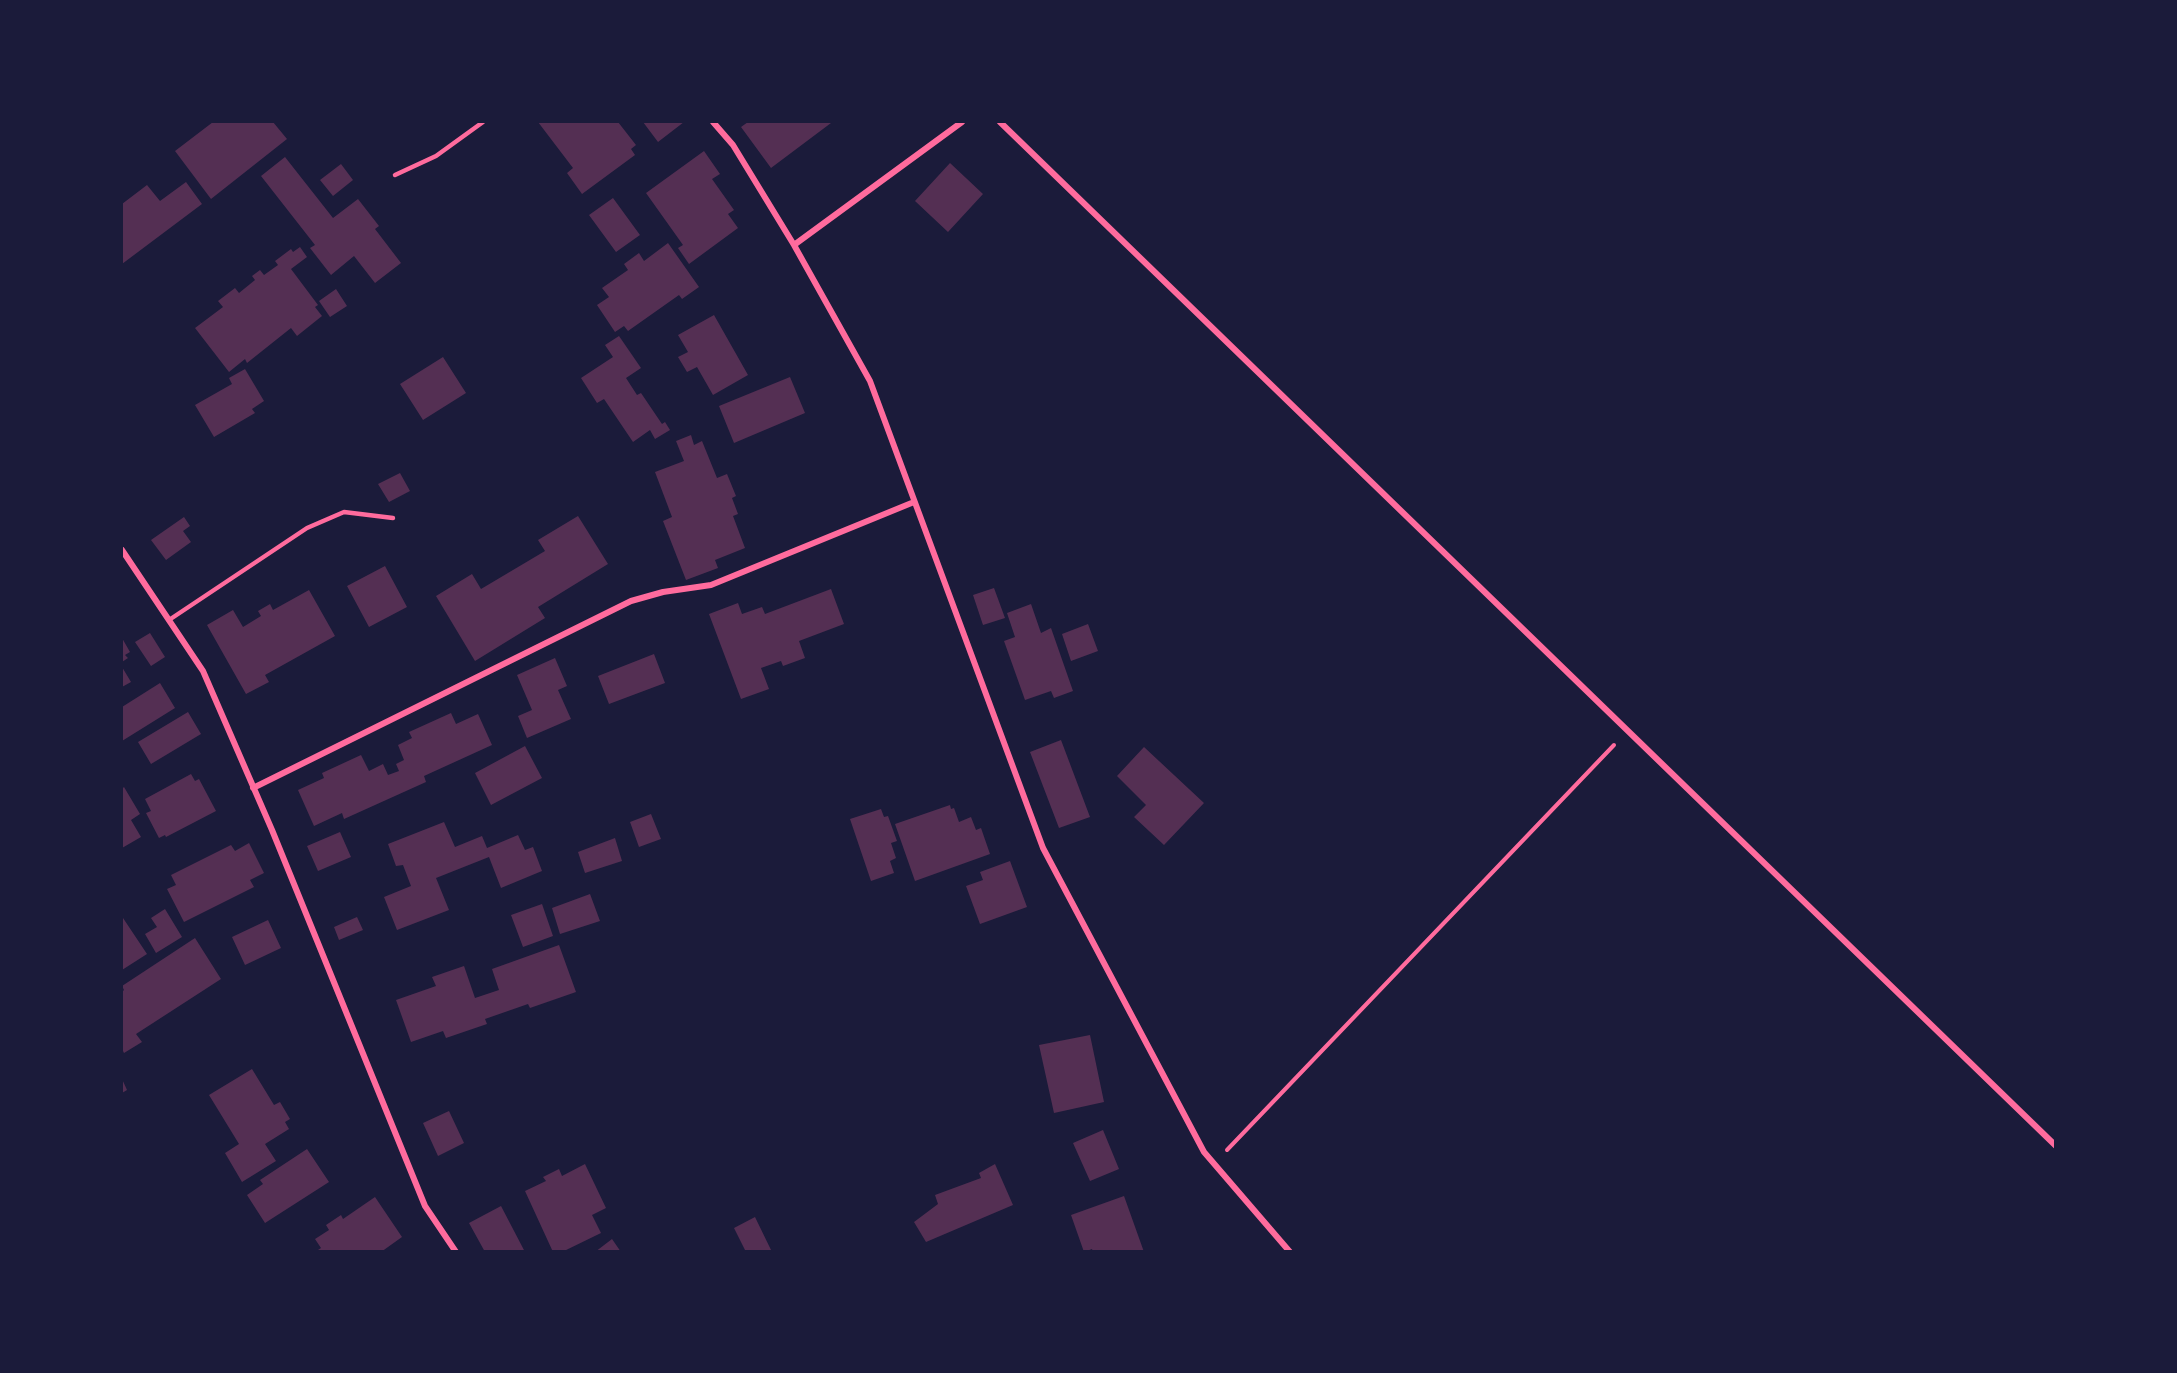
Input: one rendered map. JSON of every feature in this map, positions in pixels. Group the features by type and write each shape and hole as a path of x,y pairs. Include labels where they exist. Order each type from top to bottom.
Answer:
{"street":[{"path":"713,122 733,145 794,245 870,381 1043,848 1204,1152 1290,1251"},
{"path":"794,245 962,122"},
{"path":"1000,122 2055,1146"},
{"path":"253,788 631,601 663,592 711,585 914,502"},
{"path":"122,550 203,672 425,1206 456,1251"}],"lane":[{"path":"395,175 436,156 483,122"},
{"path":"169,620 306,528 344,512 393,518"}],"path":[{"path":"1214,1163 1628,731"}],"building":[{"path":"213,122 273,122 287,139 211,199 175,151"},
{"path":"538,122 618,122 636,145 631,149 635,155 582,194 567,173 573,168"},
{"path":"643,122 684,122 658,142"},
{"path":"748,122 831,123 771,168 741,127"},
{"path":"704,151 720,174 712,179 734,210 728,214 738,228 689,264 678,248 683,245 646,193"},
{"path":"285,157 333,218 358,199 379,226 375,229 401,263 375,283 354,256 331,275 310,248 315,245 261,176"},
{"path":"950,163 983,194 948,232 915,201"},
{"path":"341,164 353,180 333,196 320,180"},
{"path":"186,182 202,204 122,264 122,204 147,185 160,201"},
{"path":"613,198 640,235 616,252 589,215"},
{"path":"668,243 699,287 682,299 679,295 628,331 624,326 615,332 597,305 609,297 602,288 628,270 624,264 639,253 644,261"},
{"path":"300,247 307,257 291,269 318,305 315,307 322,316 297,336 291,328 247,363 245,359 229,372 195,328 223,307 218,301 235,288 239,293 255,280 252,276 260,270 264,275 278,265 275,261 291,249 293,252"},
{"path":"336,289 347,306 330,317 319,301"},
{"path":"714,315 748,375 713,395 697,367 687,372 678,357 688,352 678,335"},
{"path":"619,336 641,368 626,378 637,395 641,393 662,424 665,422 670,430 655,439 650,430 633,442 604,399 597,403 581,378 613,357 605,345"},
{"path":"443,357 466,393 423,420 400,384"},
{"path":"245,369 264,401 252,409 255,413 214,437 195,405 232,384 229,378"},
{"path":"790,377 805,413 734,443 719,406"},
{"path":"691,435 694,445 702,441 717,478 727,474 736,496 732,498 738,514 733,516 745,548 715,560 718,568 686,580 663,521 672,517 655,472 684,461 676,441"},
{"path":"400,473 410,491 389,502 378,484"},
{"path":"578,516 608,564 538,607 545,618 475,661 436,596 472,574 481,589 545,551 538,540"},
{"path":"184,517 190,526 183,531 191,542 166,560 151,540"},
{"path":"385,566 407,607 369,627 347,586"},
{"path":"994,588 1005,618 983,625 973,595"},
{"path":"831,589 844,624 799,641 805,658 783,666 781,661 761,668 769,689 741,699 709,614 738,603 742,614 762,607 765,614"},
{"path":"309,590 335,636 265,675 269,682 246,694 207,625 233,610 243,627 261,616 258,611 270,604 273,610"},
{"path":"1031,604 1041,633 1051,628 1073,691 1054,698 1051,691 1025,700 1004,641 1015,637 1007,613"},
{"path":"1088,624 1098,651 1071,661 1062,634"},
{"path":"150,633 165,657 151,666 135,642"},
{"path":"122,638 130,652 125,655 128,658 122,662"},
{"path":"654,654 665,683 609,704 598,676"},
{"path":"555,658 567,686 558,690 571,719 527,738 518,716 532,710 517,675"},
{"path":"122,667 131,682 122,687"},
{"path":"160,683 175,708 122,741 122,707"},
{"path":"188,712 201,734 151,764 138,742"},
{"path":"451,713 456,724 478,714 492,745 424,776 426,782 344,819 342,813 314,826 298,790 324,778 322,773 361,755 369,771 383,764 388,775 399,771 396,764 404,760 398,745 412,738 409,732"},
{"path":"1061,740 1090,817 1059,828 1030,752"},
{"path":"525,746 542,778 491,805 475,773"},
{"path":"1144,747 1204,803 1164,845 1134,817 1146,805 1117,776"},
{"path":"191,774 195,781 199,779 216,811 166,837 165,835 159,838 146,813 151,811 145,799"},
{"path":"124,787 140,814 131,820 141,837 122,848 122,789"},
{"path":"950,805 951,809 954,808 959,822 971,817 976,830 981,828 990,854 915,881 895,824"},
{"path":"881,809 884,817 888,816 897,841 891,843 896,858 890,861 894,873 871,881 850,819"},
{"path":"651,814 661,839 639,847 630,822"},
{"path":"444,822 455,847 482,836 487,848 518,835 525,850 533,847 542,871 501,888 489,857 436,878 449,910 397,930 384,897 411,886 403,865 396,866 388,844"},
{"path":"340,832 351,857 318,871 307,846"},
{"path":"615,838 622,861 585,873 578,852"},
{"path":"249,843 264,873 250,880 254,887 184,922 167,889 176,885 171,875 231,845 235,851"},
{"path":"1010,861 1027,907 980,924 966,886 983,880 980,872"},
{"path":"590,894 600,921 560,934 552,908"},
{"path":"542,904 553,936 523,947 511,915"},
{"path":"165,909 182,937 156,953 145,934 157,927 151,918"},
{"path":"357,917 363,930 339,940 334,927"},
{"path":"122,919 147,954 122,970"},
{"path":"268,920 281,948 245,965 232,937"},
{"path":"195,938 221,979 136,1034 142,1042 124,1053 122,1049 122,992 124,990 122,986"},
{"path":"559,945 576,992 530,1008 528,1004 485,1019 487,1024 446,1038 443,1031 411,1042 396,1000 436,986 432,977 464,966 475,998 499,990 492,969"},
{"path":"1090,1035 1104,1102 1054,1113 1039,1045"},
{"path":"252,1069 274,1105 280,1102 290,1119 285,1122 289,1129 265,1144 276,1161 242,1182 225,1153 239,1144 209,1095"},
{"path":"122,1079 127,1090 122,1093"},
{"path":"449,1111 464,1143 438,1156 423,1123"},
{"path":"1103,1130 1119,1169 1090,1181 1073,1143"},
{"path":"307,1149 329,1182 265,1223 247,1195 263,1184 260,1180"},
{"path":"585,1164 606,1208 592,1215 601,1233 562,1252 553,1252 525,1191 546,1181 543,1177 559,1169 562,1176"},
{"path":"995,1164 1013,1205 926,1242 914,1222 938,1204 935,1195 981,1178 979,1173"},
{"path":"1124,1196 1144,1252 1093,1252 1092,1249 1084,1252 1071,1215"},
{"path":"375,1197 402,1237 381,1252 315,1252 321,1248 315,1239 329,1230 326,1225 341,1215 343,1219"},
{"path":"501,1206 525,1252 485,1252 469,1223"},
{"path":"755,1217 772,1252 746,1252 734,1228"},
{"path":"612,1239 621,1252 595,1252"}]}
